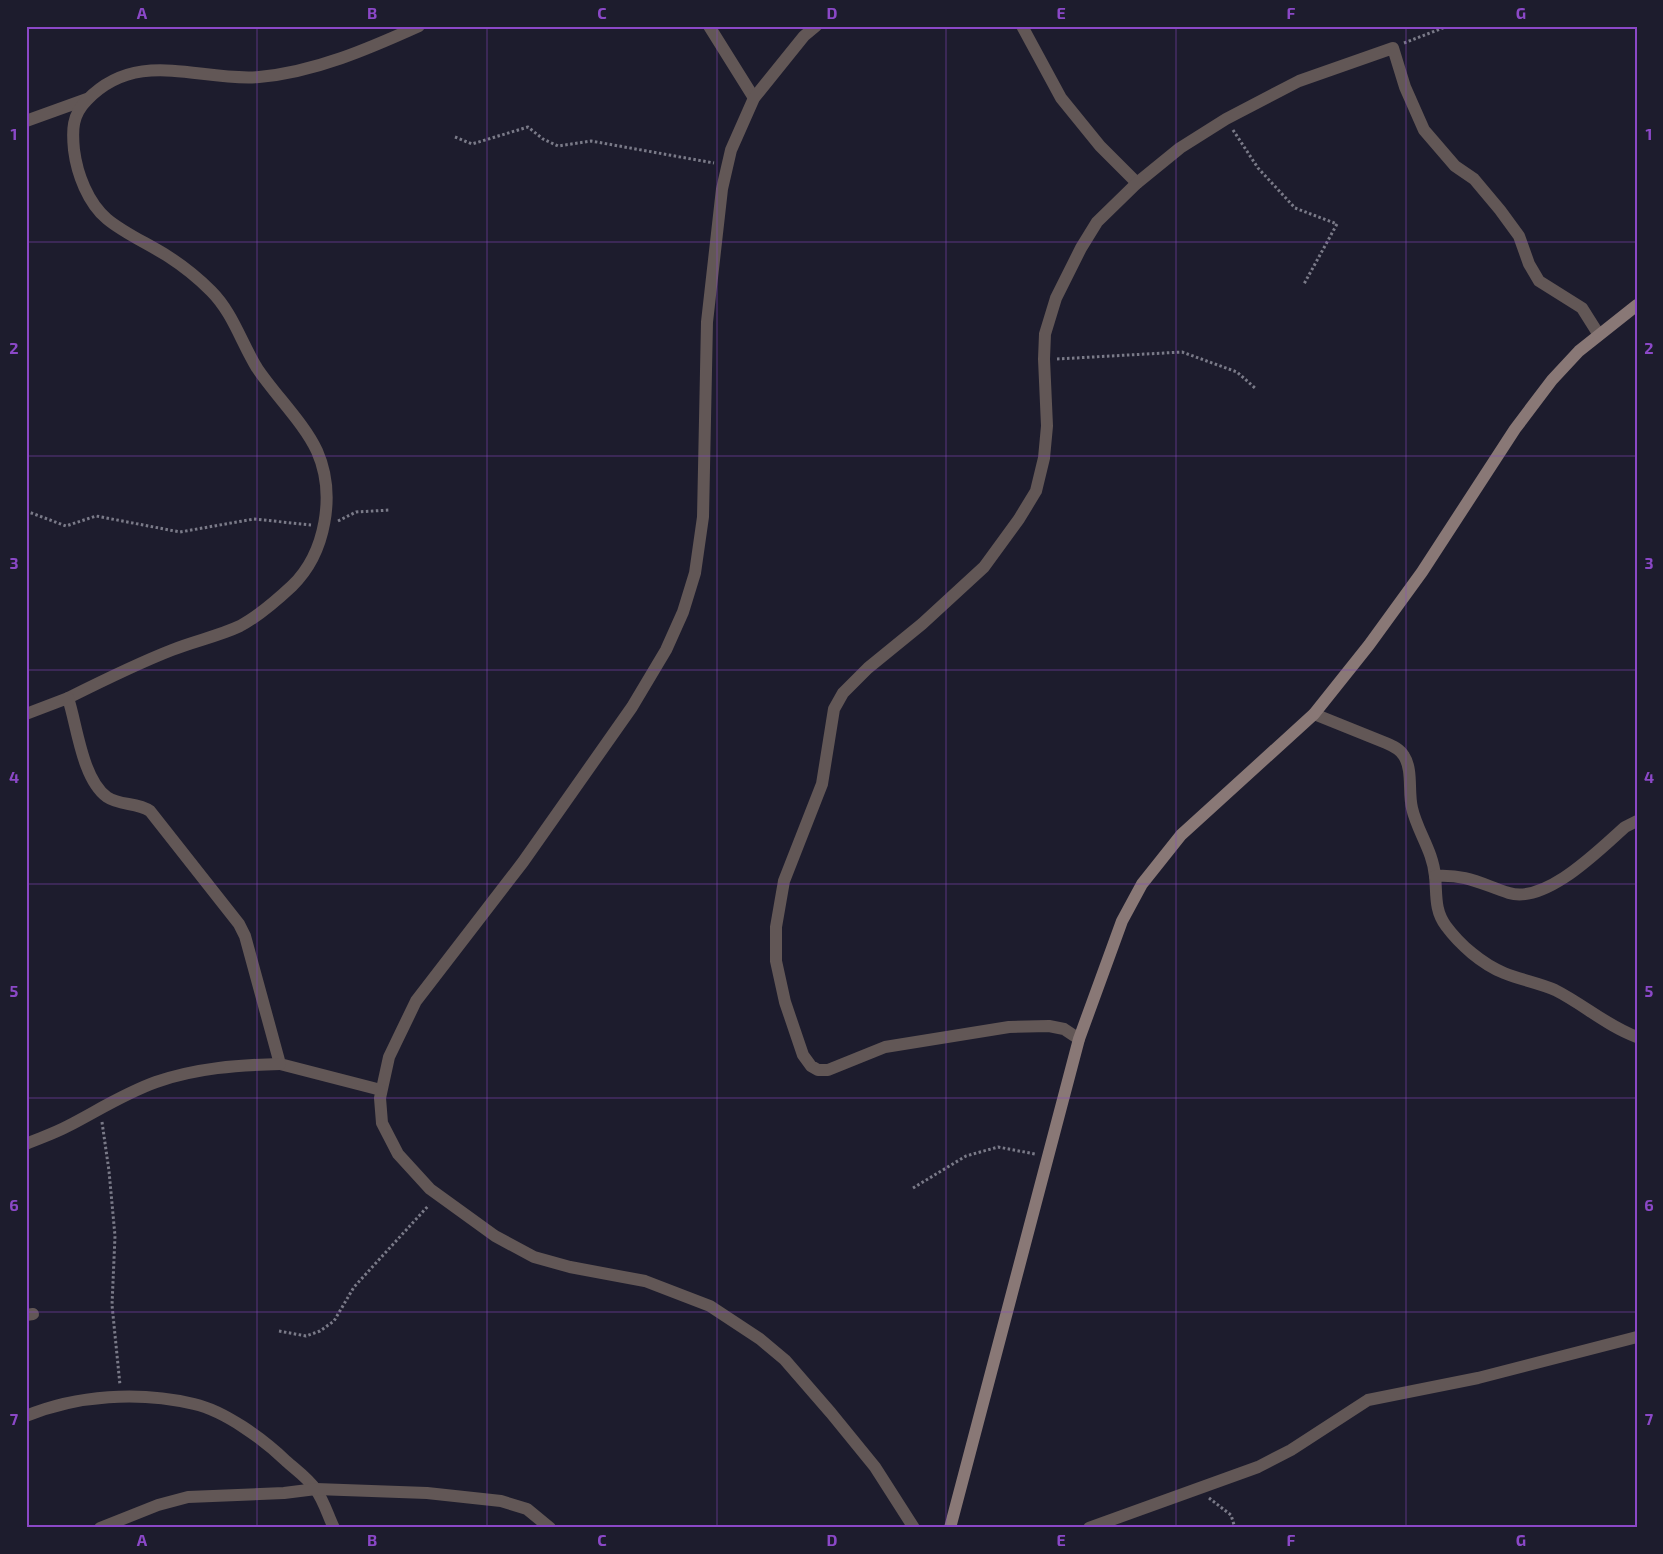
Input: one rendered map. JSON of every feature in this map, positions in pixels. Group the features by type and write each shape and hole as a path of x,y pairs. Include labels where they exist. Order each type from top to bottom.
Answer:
{"main road":[{"path":"950,1528 1079,1038 1122,921 1142,884 1181,835 1314,714 1369,645 1422,572 1515,429 1552,380 1579,351 1637,305"}],"street":[{"path":"26,714 68,698 164,653 239,626 262,612 295,584 312,558 324,527 326,503 323,472 317,451 271,389 250,356 231,317 212,291 172,258 106,218 88,196 75,156 72,131 75,116 87,100 110,82 138,72 166,69 197,72 223,78 259,77 306,70 368,49 419,26"},
{"path":"709,26 754,98"},
{"path":"816,26 804,36 754,98 731,150 727,166 722,189 707,322 703,516 695,573 683,612 666,650 632,707 523,862 416,1001 389,1057 380,1098 382,1122 398,1154 438,1195 495,1236 534,1257 570,1267 645,1281 710,1306 760,1338 785,1360 875,1466 914,1528"},
{"path":"1022,26 1061,98 1100,146 1137,183"},
{"path":"1079,1038 1064,1030 1049,1026 1000,1028 885,1047 828,1070 818,1070 803,1055 785,1002 776,961 776,927 784,881 822,784 834,709 843,693 868,668 922,624 984,568 1019,520 1036,491 1044,458 1047,426 1044,359 1045,334 1056,298 1081,248 1097,222 1137,183 1180,148 1226,119 1299,81 1393,48 1405,87 1424,130 1456,166 1474,179 1500,210 1519,236 1529,264 1539,281 1582,308 1599,335"},
{"path":"26,122 87,100"},
{"path":"68,698 88,769 99,790 107,797 122,804 143,807 150,811 239,924 245,936 280,1064"},
{"path":"1314,714 1398,748 1404,755 1409,770 1412,808 1432,861 1437,911 1445,925 1477,957 1503,973 1554,990 1624,1032 1637,1037"},
{"path":"1435,876 1456,874 1510,893 1525,896 1541,891 1558,882 1624,827 1637,821"},
{"path":"26,1144 66,1128 156,1082 195,1071 238,1065 280,1064 381,1090"},
{"path":"1089,1528 1258,1467 1291,1450 1368,1400 1478,1378 1637,1337"},
{"path":"26,1416 52,1406 92,1398 140,1397 195,1404 242,1426 279,1454 316,1489 334,1528"},
{"path":"100,1528 158,1505 188,1496 284,1493 316,1489 427,1493 501,1501 527,1509 550,1528"}],"path":[{"path":"1393,48 1448,26"},
{"path":"1226,119 1258,168 1295,208 1337,224 1304,284"},
{"path":"455,137 472,144 528,127 543,139 558,146 591,141 727,166"},
{"path":"1044,359 1126,357 1182,352 1237,372 1255,388"},
{"path":"26,510 66,526 96,516 180,532 254,519 324,527 356,512 390,510"},
{"path":"100,1109 109,1171 115,1236 112,1305 121,1398"},
{"path":"913,1188 966,1156 998,1147 1048,1157"},
{"path":"279,1331 306,1336 320,1331 334,1321 354,1287 438,1195"},
{"path":"1196,1489 1231,1515 1235,1528"}]}
